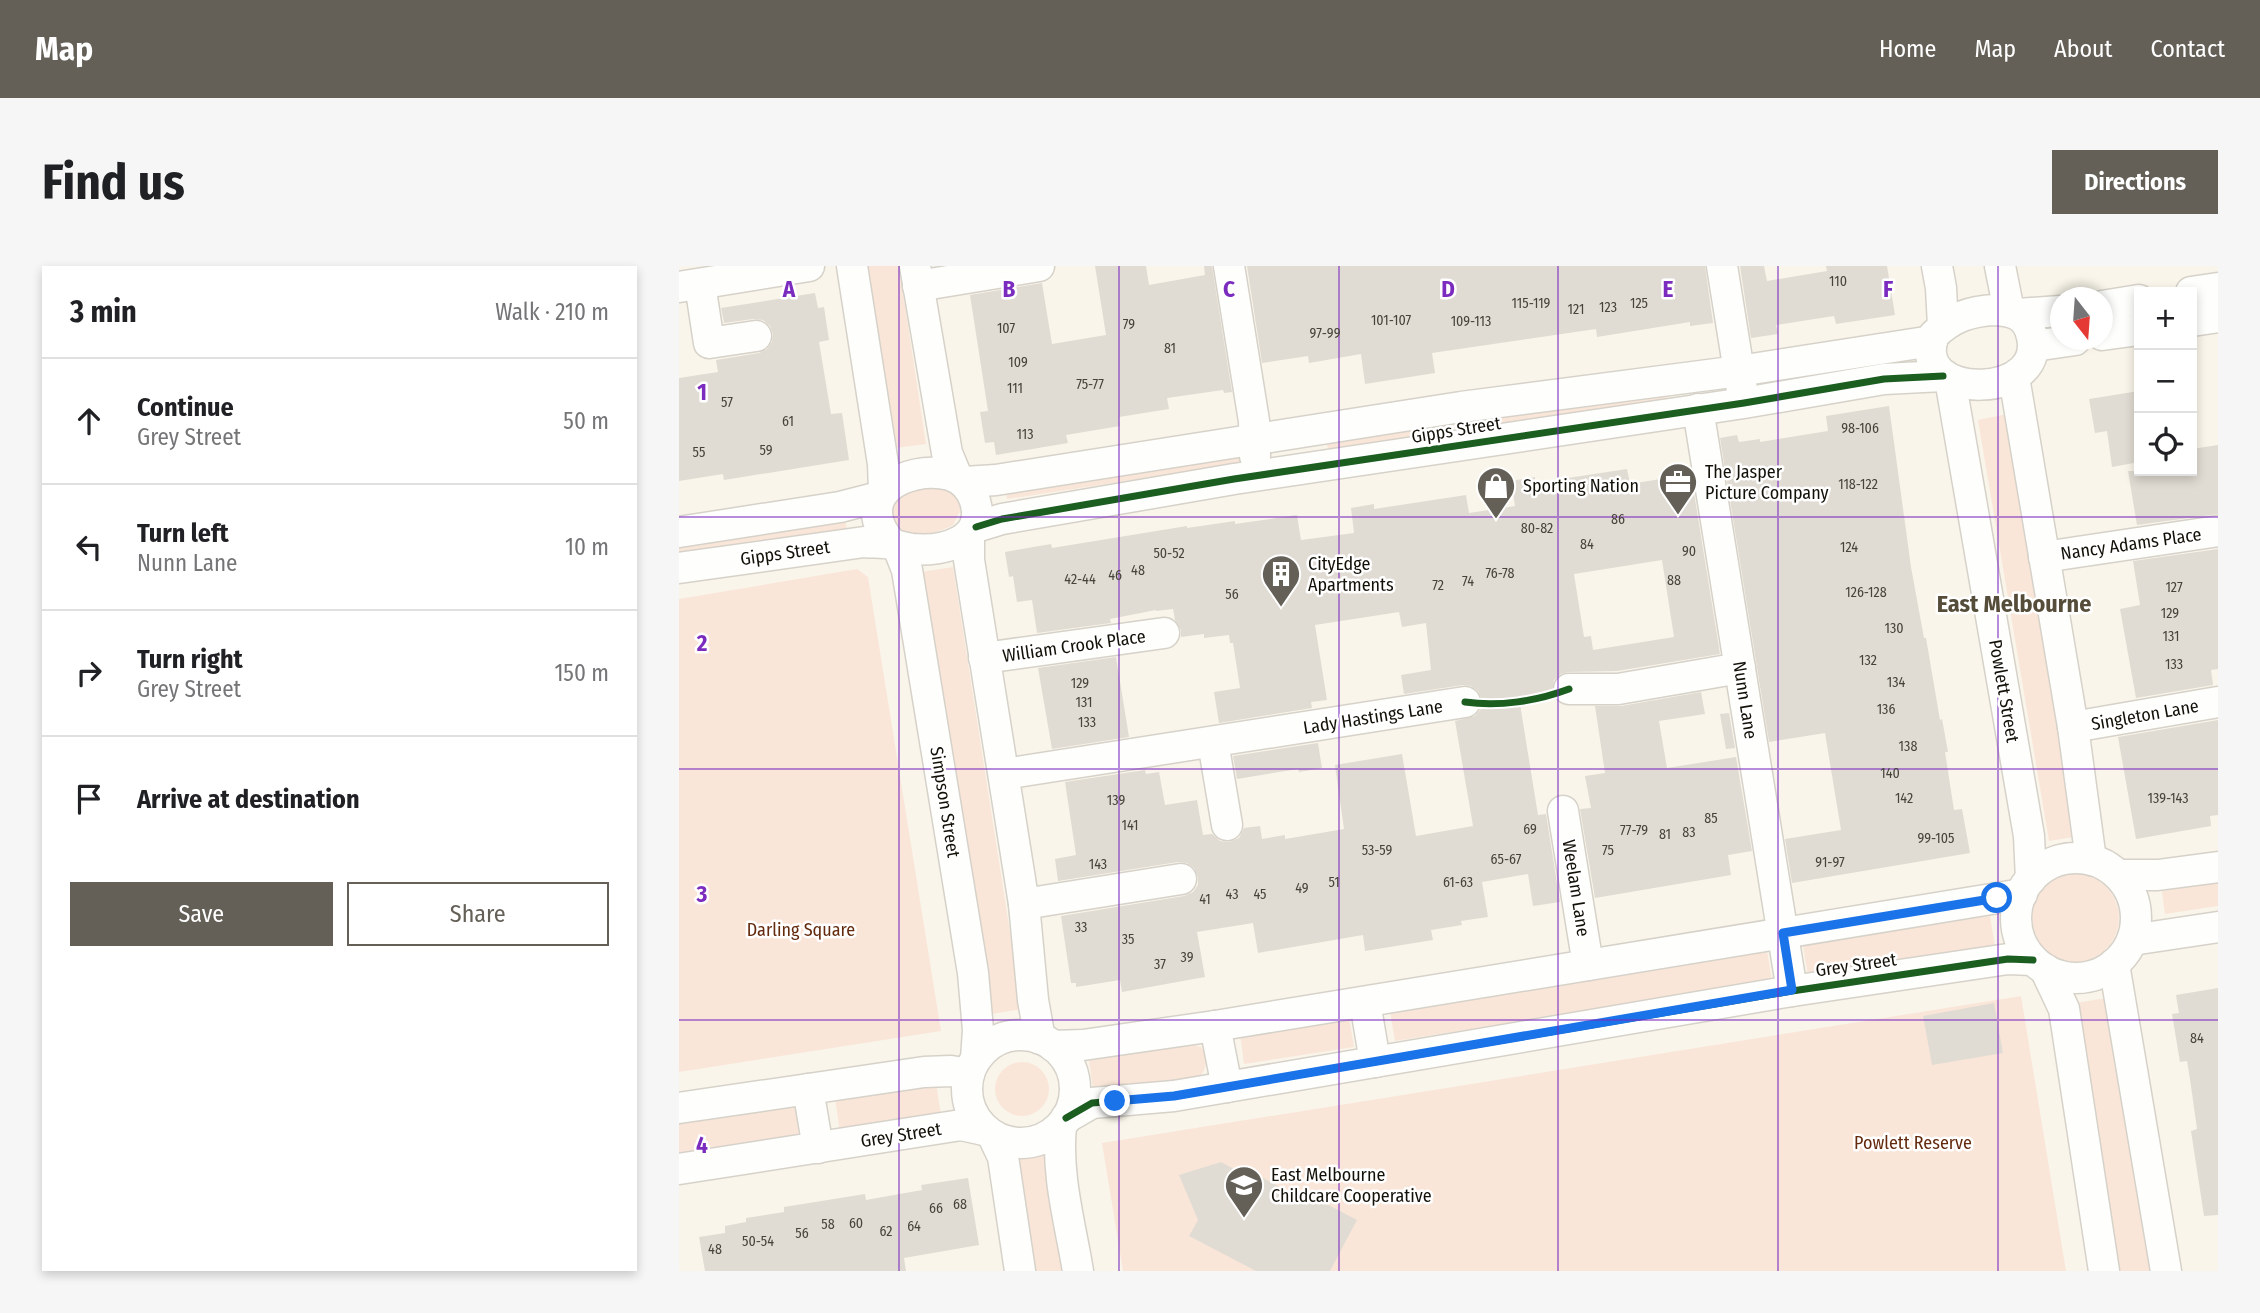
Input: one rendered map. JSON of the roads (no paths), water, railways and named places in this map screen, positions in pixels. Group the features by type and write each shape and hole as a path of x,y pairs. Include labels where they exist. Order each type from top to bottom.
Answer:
{"street":[{"path":"756,336 709,343 690,285 809,266"},
{"path":"852,266 883,464 882,493 876,508 882,533 895,545 914,550 953,544 972,531"},
{"path":"1039,266 916,276 947,453 960,480 975,499 977,515 969,559 1024,904 1033,1000 1047,1042 1064,1057 1072,1072 1075,1087 1073,1103 1064,1122 1059,1146 1078,1271"},
{"path":"1229,266 1254,421 1253,439 1258,476"},
{"path":"1723,266 1744,403"},
{"path":"1937,266 1941,288 1937,334 1931,355 1934,366 1947,377 1966,384 1980,385 2014,377 2032,359 2034,346 2028,325 2013,312 2000,266"},
{"path":"2197,291 2218,288"},
{"path":"2113,304 2134,301"},
{"path":"1937,334 1959,316 1977,311 2050,311"},
{"path":"2197,320 2218,317"},
{"path":"2113,334 2134,331"},
{"name":"Gipps Street","path":"960,480 996,481 1461,407 1739,371 1937,334"},
{"path":"2034,346 2050,344"},
{"name":"Gipps Street","path":"972,531 1002,519 1320,466 1744,403 1884,379 1947,377"},
{"name":"Powlett Street","path":"1947,377 2029,836 2026,887"},
{"path":"2014,377 2073,727 2091,859"},
{"path":"1461,407 1466,444"},
{"name":"Nunn Lane","path":"1698,409 1792,990"},
{"path":"1315,430 1320,466"},
{"path":"882,493 903,479 921,474 941,473 960,480"},
{"name":"Gipps Street","path":"679,532 840,508 882,493"},
{"name":"Nancy Adams Place","path":"2044,557 2218,531"},
{"name":"Gipps Street","path":"679,568 826,546 864,542 895,545"},
{"name":"Simpson Street","path":"895,545 907,570 973,973 978,1030 972,1066"},
{"name":"William Crook Place","path":"984,659 1164,633"},
{"path":"1569,689 1618,689 1740,668"},
{"name":"Lady Hastings Lane","path":"1004,774 1465,702"},
{"name":"Singleton Lane","path":"2073,727 2218,702"},
{"path":"1213,742 1227,825"},
{"name":"Weelam Lane","path":"1563,811 1588,965"},
{"path":"2039,964 2062,976 2081,978 2099,974 2125,953 2136,923 2135,905 2129,888 2118,875 2091,859 2058,861 2043,868 2026,887 2017,911 2017,929 2023,945 2039,964 2064,1009 2104,1271"},
{"path":"2118,875 2158,875 2218,867"},
{"path":"1024,904 1181,879"},
{"path":"1020,1271 1003,1157 989,1133 974,1118 966,1089 972,1066 989,1046 1005,1037 1023,1035 1047,1042 1083,1045 1215,1026 1783,933 2026,887"},
{"path":"2132,940 2218,927"},
{"name":"Grey Street","path":"1064,1122 1092,1103 1139,1100 1227,1087 1792,990 2008,959 2039,964"},
{"path":"2114,964 2166,1271"},
{"path":"1365,1002 1375,1062"},
{"path":"1215,1026 1227,1087"},
{"path":"679,1108 972,1066"},
{"path":"809,1089 818,1148"},
{"path":"989,1133 1010,1143 1029,1143 1046,1137 1064,1122"},
{"name":"Grey Street","path":"679,1169 961,1125 989,1133"}],"place":[{"name":"The Jasper Picture Company","path":"1678,516"},
{"name":"Sporting Nation","path":"1496,520"},
{"name":"CityEdge Apartments","path":"1281,608"},
{"name":"East Melbourne Childcare Cooperative","path":"1244,1219"}],"district":[{"name":"East Melbourne","path":"2014,604"}],"park label":[{"name":"Darling Square","path":"801,930"},
{"name":"Powlett Reserve","path":"1913,1143"}]}
